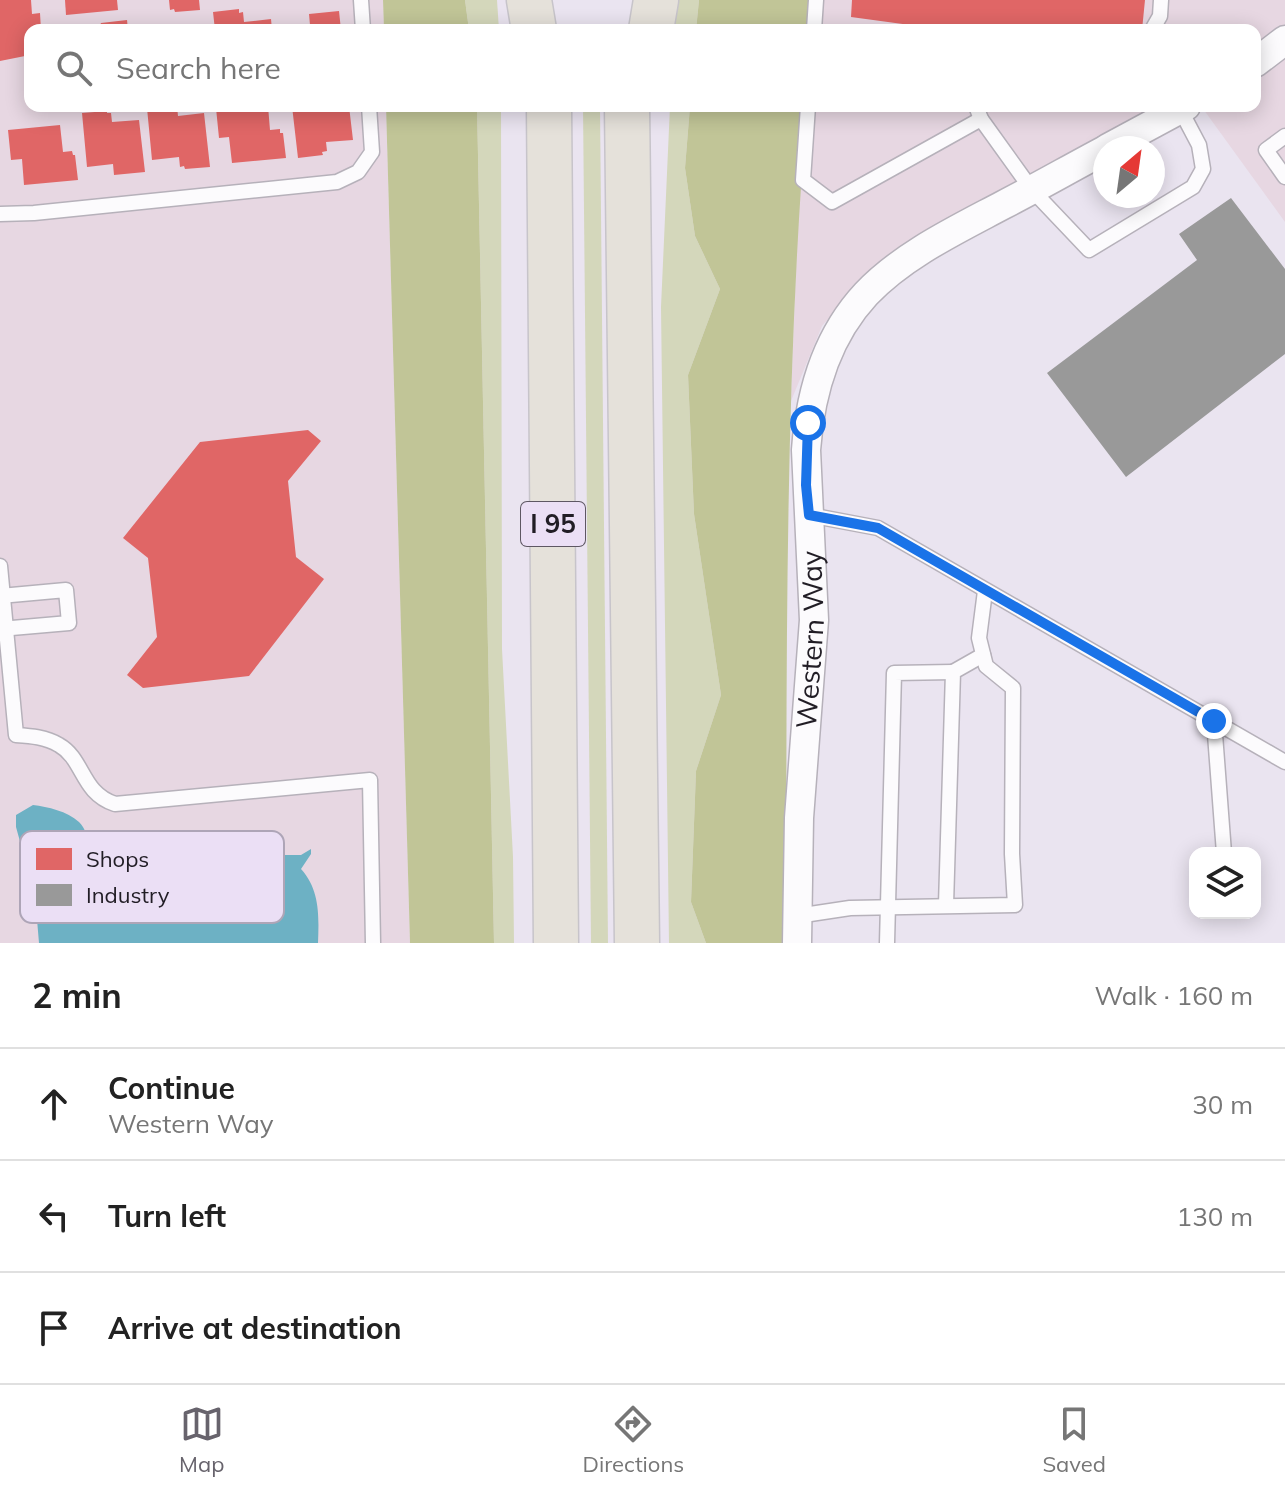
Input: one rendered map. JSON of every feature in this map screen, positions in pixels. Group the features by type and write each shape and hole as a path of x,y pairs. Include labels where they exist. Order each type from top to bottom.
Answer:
{"highway":[{"path":"529,0 533,24"},
{"path":"548,0 548,24"},
{"path":"626,0 626,24"},
{"path":"652,24 656,0"},
{"path":"627,112 637,943"},
{"path":"628,166 637,112"},
{"name":"I 95","path":"549,113 556,943"}],"street":[{"path":"1261,58 1285,40"},
{"name":"Western Way","path":"1131,136 1174,112"},
{"name":"Western Way","path":"797,930 799,818 814,620 806,473 808,423 821,368 845,322 866,294 902,264 952,231 1093,157"}],"lane":[{"path":"361,0 363,24"},
{"path":"814,24 816,0"},
{"path":"1155,24 1160,16 1161,0"},
{"path":"0,214 49,212 337,182 358,172 372,152 369,112"},
{"path":"808,112 803,180 832,202 978,112 1032,190 1089,250 1193,187 1203,169 1199,145 1185,112"},
{"path":"1285,136 1266,150 1285,177"},
{"path":"809,515 878,528 1285,762"},
{"path":"0,566 3,629 16,735 38,736 62,746 102,800 115,804 370,780 373,943"},
{"path":"2,596 66,590 69,623 3,629"},
{"path":"797,930 850,908 1015,905 1012,854 1013,688 986,666 979,638 985,591"},
{"path":"887,943 894,673 953,672 983,655"},
{"path":"946,905 953,672"},
{"path":"1214,721 1224,847"}],"shaded area":[{"path":"0,0 383,0 384,24 24,24 24,112 386,112 410,943 0,943"},
{"path":"815,0 1285,0 1285,222 1205,112 1261,112 1261,24 813,24"},
{"path":"806,112 1153,112 1109,136 1093,136 1093,145 876,264 822,326 791,401 798,212"}],"green space":[{"path":"383,0 465,0 468,24 384,24"},
{"path":"465,0 497,0 499,24 468,24"},
{"path":"674,0 699,0 697,24 673,24"},
{"path":"699,0 815,0 813,24 697,24"},
{"path":"386,112 477,112 494,943 410,943"},
{"path":"477,112 501,112 502,649 513,857 514,943 494,943"},
{"path":"583,112 600,112 608,943 591,943"},
{"path":"670,112 690,112 685,168 695,236 720,289 688,375 694,514 721,695 696,771 691,902 706,943 669,943 661,307"},
{"path":"690,112 807,112 791,419 786,943 706,943 691,902 696,771 721,695 694,514 688,375 720,289 695,236 685,168"}],"water":[{"path":"33,805 57,810 74,818 85,831 20,831 20,842 16,815"},
{"path":"311,849 301,869 315,895 318,943 39,943 37,923 284,923 284,855 301,855"}],"building: Shops":[{"path":"0,0 31,0 32,14 40,13 41,24 24,24 24,56 0,61"},
{"path":"65,0 117,0 118,10 66,15"},
{"path":"169,0 199,0 200,10 175,12 174,9 170,10"},
{"path":"852,0 1145,0 1143,24 903,24 851,17"},
{"path":"239,9 239,13 243,12 244,22 271,19 271,24 214,24 213,12"},
{"path":"339,11 340,24 310,24 309,14"},
{"path":"127,20 127,24 101,24"},
{"path":"147,112 178,112 178,116 204,113 210,167 185,169 184,166 180,167 179,157 152,160"},
{"path":"216,112 268,112 270,130 280,129 283,133 286,158 232,163 229,137 219,138"},
{"path":"293,112 350,112 353,140 326,142 327,151 322,152 323,155 298,158"},
{"path":"82,113 111,113 112,122 139,120 145,172 114,175 113,164 87,167"},
{"path":"60,125 63,152 72,151 75,155 78,180 24,185 22,159 11,160 8,130"},
{"path":"308,430 321,441 288,481 296,557 324,579 249,676 143,688 127,675 157,637 148,558 123,538 200,442"}],"building: Industry":[{"path":"1231,198 1285,269 1285,354 1126,477 1047,373 1197,260 1179,234"}],"route":[{"path":"808,423 806,485 809,515 878,528 1214,721"}]}
